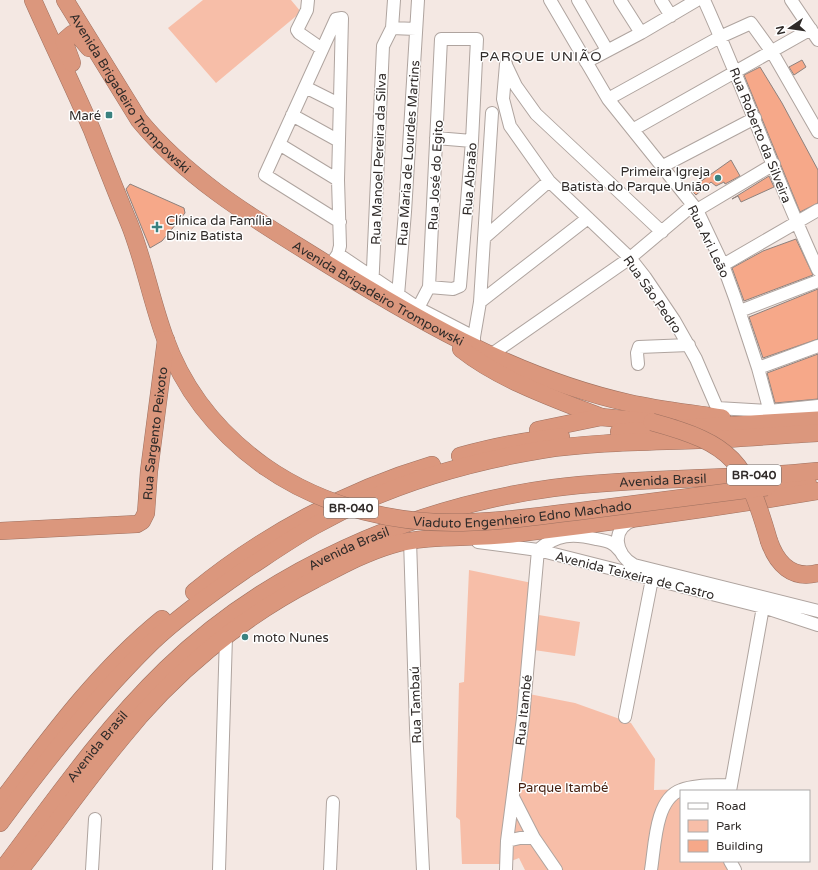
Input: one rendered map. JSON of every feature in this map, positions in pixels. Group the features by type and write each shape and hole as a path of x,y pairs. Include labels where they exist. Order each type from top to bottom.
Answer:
{"highway":[{"path":"33,0 91,129 134,238 166,340"},
{"name":"Avenida Brigadeiro Trompowski","path":"66,0 139,120 153,138 183,166 198,179 270,229 334,260 398,301 444,333 474,342 492,354 562,383 629,403 719,413 738,421 769,419"},
{"path":"108,69 79,36 72,34 66,37 65,46 107,146 108,172"},
{"path":"444,333 468,355 556,400 601,417 635,420 687,431 712,442 727,453 738,465 750,485 774,553 781,564 788,570 797,574 807,575 818,573"},
{"name":"Viaduto Engenheiro Edno Machado","path":"166,340 182,378 200,405 237,444 264,466 302,489 346,506 400,519 436,522 472,522 774,490"},
{"name":"Rua Sargento Peixoto","path":"0,531 137,524 142,520 146,513 149,472 166,340"},
{"path":"491,448 514,437 537,430 601,417"},
{"path":"2,814 100,676 142,635 205,582 240,558 304,518 372,485 402,474 491,448 553,437 769,419 818,420"},
{"name":"BR-040","path":"2,814 101,696 153,642 213,591 315,525 364,502 435,475 471,465 542,450 620,442 698,440 818,433"},
{"name":"Avenida Brasil","path":"2,870 106,733 168,668 212,630 244,607 301,571 342,550 428,516 526,492 613,482 818,471"},
{"path":"774,490 792,481 818,478"},
{"path":"774,490 818,483"},
{"path":"774,490 818,502"},
{"name":"Avenida Brasil","path":"20,870 126,732 155,699 193,663 256,613 288,593 361,556 410,540 512,534 655,515 774,490 818,491"}],"street":[{"path":"308,0 307,10 298,30 299,33 322,49"},
{"path":"394,0 392,28 416,29"},
{"name":"Rua Maria de Lourdes Martins","path":"398,301 418,0"},
{"name":"Rua Ari Leão","path":"550,0 608,100 634,129 695,207 723,265 740,312 758,368 769,419"},
{"path":"578,0 607,50"},
{"path":"620,0 641,33"},
{"path":"661,0 670,16"},
{"path":"586,62 641,33 697,0"},
{"name":"Rua Roberto da Silveira","path":"704,0 774,164 796,223 818,270"},
{"path":"791,0 818,40"},
{"path":"334,260 340,222 338,180 342,18 336,19 265,175 340,222"},
{"path":"608,100 720,37 749,23 752,24 772,52 818,132"},
{"name":"Rua Manoel Pereira da Silva","path":"373,285 383,46 392,28"},
{"path":"634,129 772,52 810,29"},
{"name":"Rua Abraão","path":"429,287 453,289 460,286 472,140 477,39 441,39"},
{"name":"Rua José do Egito","path":"418,308 429,287 441,39"},
{"name":"Rua São Pedro","path":"662,232 536,114 514,83 506,64 503,94 507,116 518,139 549,181 630,258 674,320 688,345 719,413"},
{"path":"305,87 339,104"},
{"path":"398,301 418,308 474,342 480,302 492,113"},
{"path":"292,116 339,141"},
{"path":"663,166 755,118"},
{"path":"436,138 472,140"},
{"path":"279,144 338,180"},
{"path":"492,354 630,258 695,207 774,164"},
{"path":"484,238 549,181"},
{"path":"723,265 818,210"},
{"path":"480,302 588,218"},
{"path":"740,312 818,281"},
{"path":"638,364 637,353 639,348 688,345"},
{"path":"758,368 818,346"},
{"path":"769,419 818,406"},
{"name":"Avenida Teixeira de Castro","path":"655,515 631,521 622,528 618,538 620,551 628,561 634,564 818,610"},
{"path":"538,550 554,540 570,535 578,535 609,542 616,546 620,551"},
{"path":"566,557 561,553 560,545 564,539 570,535"},
{"name":"Avenida Teixeira de Castro","path":"448,538 538,550 763,606 818,625"},
{"name":"Rua Tambaú","path":"410,540 416,728 423,870"},
{"name":"Rua Itambé","path":"506,870 507,841 514,799 523,718 538,550"},
{"path":"625,717 652,579"},
{"path":"681,790 730,788 763,606"},
{"path":"218,870 226,636"},
{"path":"651,870 661,813 665,802 672,794 680,790"},
{"path":"514,799 534,838 556,870"},
{"path":"330,870 333,802"},
{"path":"92,870 95,819"},
{"path":"507,841 520,838 534,838"}],"green space":[{"path":"203,0 291,0 301,12 216,83 168,28"},
{"name":"Parque Itambé","path":"469,570 532,583 533,614 580,622 575,656 534,650 529,694 575,703 631,723 655,759 654,790 726,788 680,790 680,862 724,862 728,870 525,870 519,858 503,864 462,864 460,820 456,817 459,683 464,682"}],"building":[{"path":"802,60 806,67 794,75 789,67"},
{"path":"760,67 782,103 818,170 818,203 800,212 744,75"},
{"name":"Primeira Igreja Batista do Parque União","path":"731,160 740,176 725,184 724,182 716,186 711,182 696,195 690,189"},
{"path":"769,176 774,187 741,202 738,196 732,199"},
{"name":"Clínica da Família Diniz Batista","path":"130,184 184,208 185,213 162,241 150,248 126,189"},
{"path":"796,239 813,275 744,301 732,268 763,251"},
{"path":"818,289 818,339 763,358 749,317"},
{"path":"818,354 818,399 775,403 767,373"}],"place":[{"name":"Maré","path":"109,115"},
{"name":"Primeira Igreja Batista do Parque União","path":"718,178"},
{"name":"Clínica da Família Diniz Batista","path":"157,227"},
{"name":"moto Nunes","path":"245,637"}],"district":[{"name":"PARQUE UNIÃO","path":"541,56"}]}
